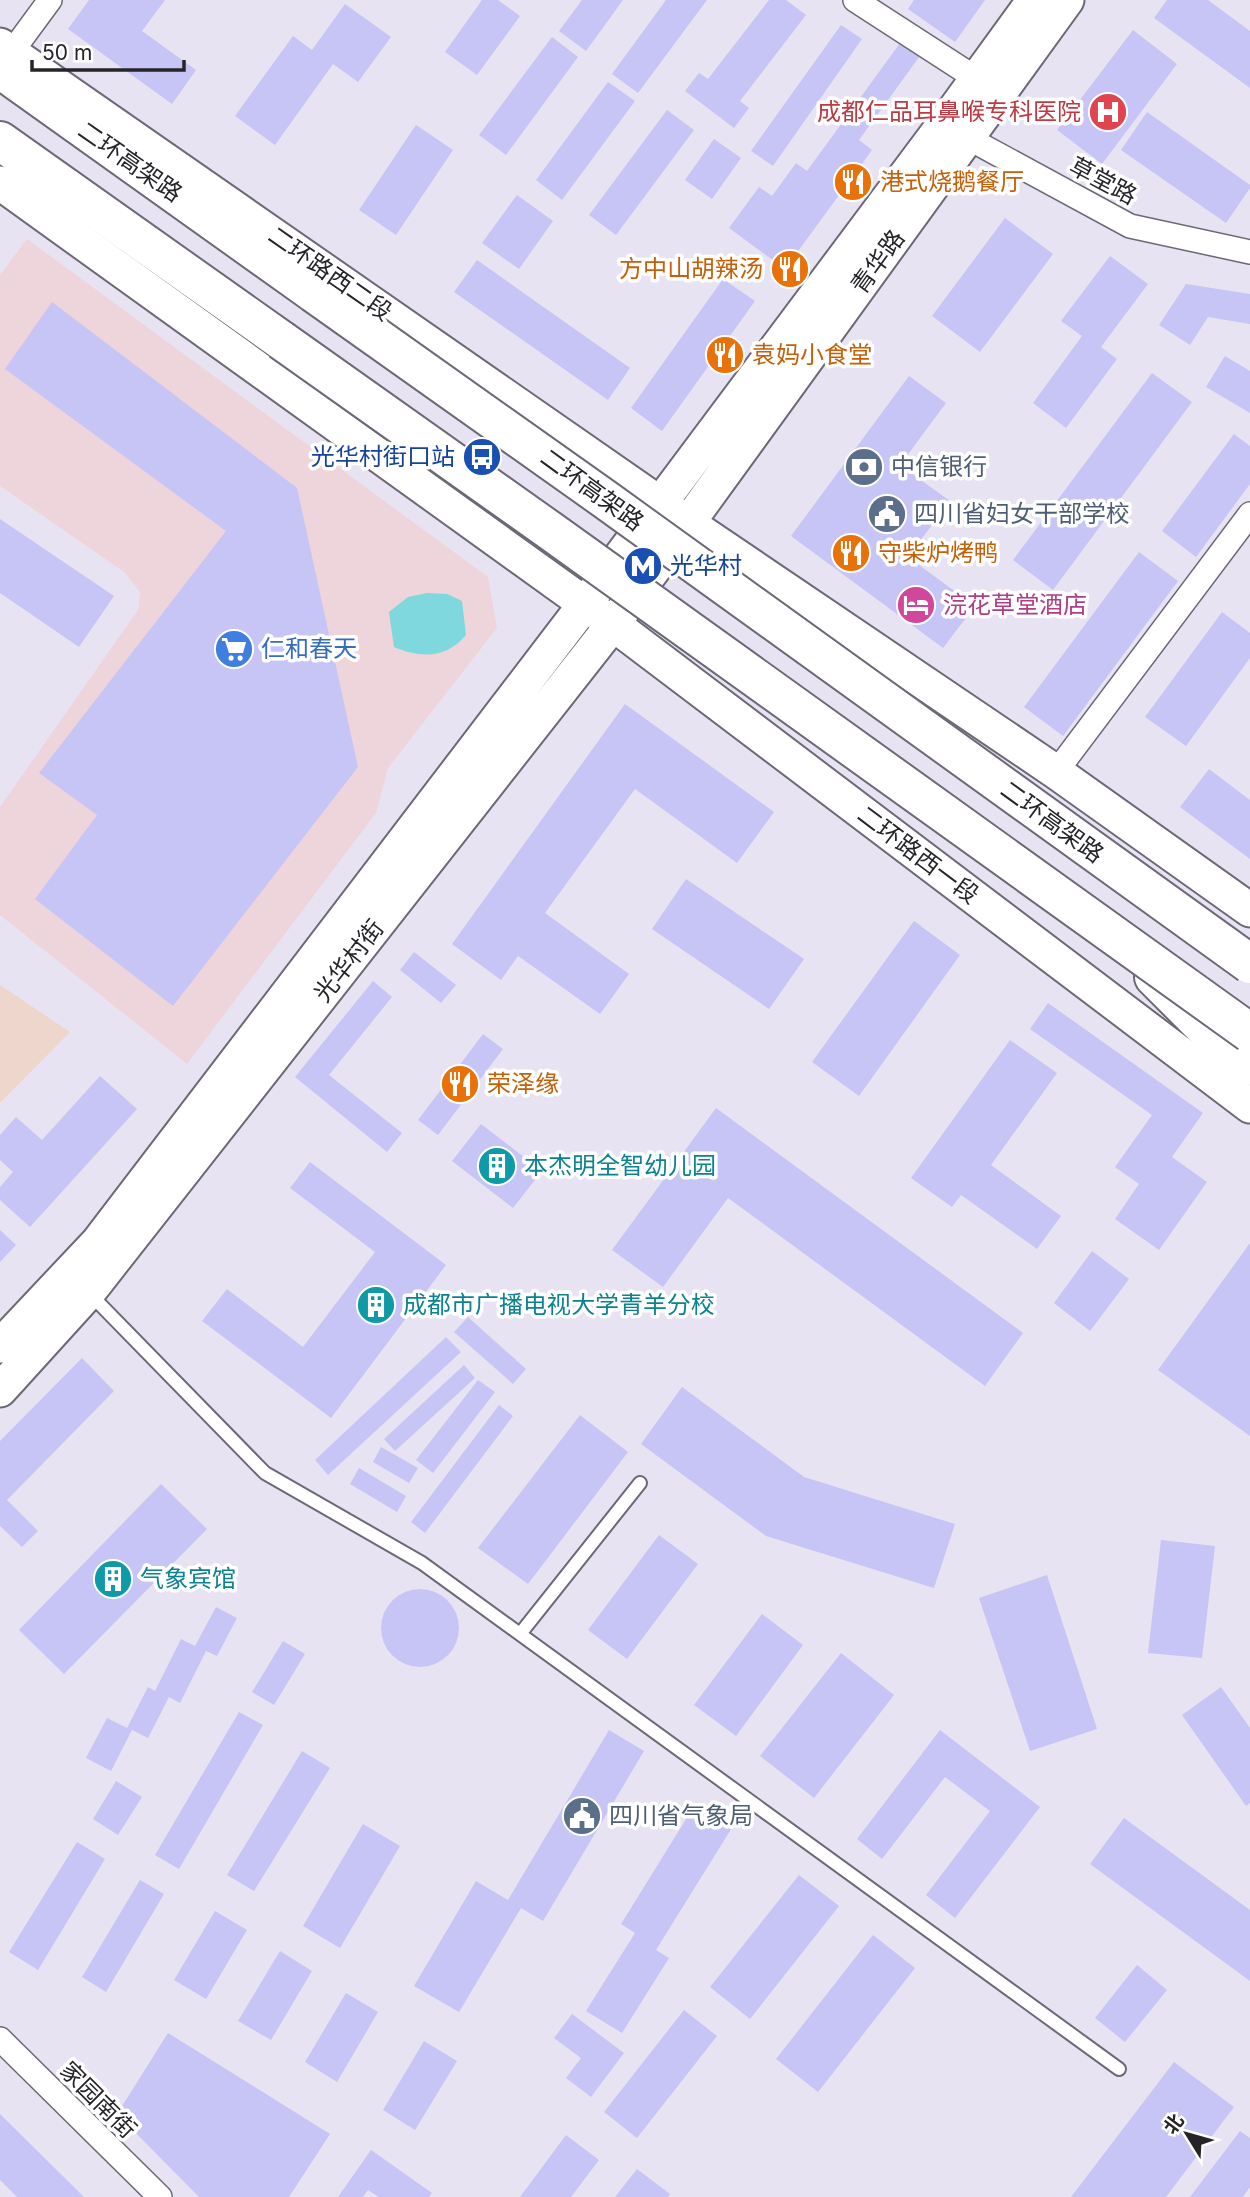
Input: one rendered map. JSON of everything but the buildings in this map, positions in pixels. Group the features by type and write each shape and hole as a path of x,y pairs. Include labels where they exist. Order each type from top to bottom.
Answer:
{"highway":[{"name":"二环高架路","path":"4,56 314,293 1250,964"},
{"path":"0,141 586,556 1250,1033"},
{"path":"1169,906 1250,956"},
{"path":"1110,933 1213,1036 1250,1066"}],"main road":[{"name":"青华路","path":"688,523 956,131 977,79 1034,0"},
{"name":"青华路","path":"660,503 956,131 1067,0"},
{"name":"二环路西二段","path":"4,56 660,503"},
{"path":"0,183 585,604"},
{"path":"660,503 1056,772 1250,910"},
{"name":"光华村街","path":"0,1346 78,1283 98,1242 660,503"},
{"name":"光华村街","path":"0,1390 78,1283 613,624 688,523"},
{"name":"二环路西一段","path":"585,604 1250,1106"}],"street":[{"path":"4,56 50,0"},
{"path":"855,0 977,79"},
{"name":"草堂路","path":"956,131 1130,226 1250,252"},
{"path":"1056,772 1250,514"},
{"name":"家园南街","path":"0,2039 160,2197"}],"lane":[{"path":"213,238 314,293"},
{"path":"178,250 281,340"},
{"path":"78,1283 265,1473 422,1563 1119,2069"},
{"path":"520,1634 640,1483"}],"shaded area":[{"path":"27,239 488,577 497,628 388,768 376,813 187,1064 0,915 0,807 138,610 140,592 124,572 0,486 0,275"},
{"path":"0,985 70,1032 0,1103"}],"water":[{"path":"427,593 447,594 462,601 466,635 450,649 432,654 413,653 394,647 389,612 408,597"}],"place":[{"name":"成都仁品耳鼻喉专科医院","path":"1108,112"},
{"name":"港式烧鹅餐厅","path":"853,182"},
{"name":"方中山胡辣汤","path":"790,269"},
{"name":"袁妈小食堂","path":"725,355"},
{"name":"光华村街口站","path":"482,457"},
{"name":"中信银行","path":"864,467"},
{"name":"四川省妇女干部学校","path":"887,514"},
{"name":"守柴炉烤鸭","path":"851,553"},
{"name":"光华村","path":"643,566"},
{"name":"浣花草堂酒店","path":"916,605"},
{"name":"仁和春天","path":"234,649"},
{"name":"荣泽缘","path":"460,1084"},
{"name":"本杰明全智幼儿园","path":"497,1166"},
{"name":"成都市广播电视大学青羊分校","path":"376,1305"},
{"name":"气象宾馆","path":"113,1579"},
{"name":"四川省气象局","path":"582,1816"}]}
